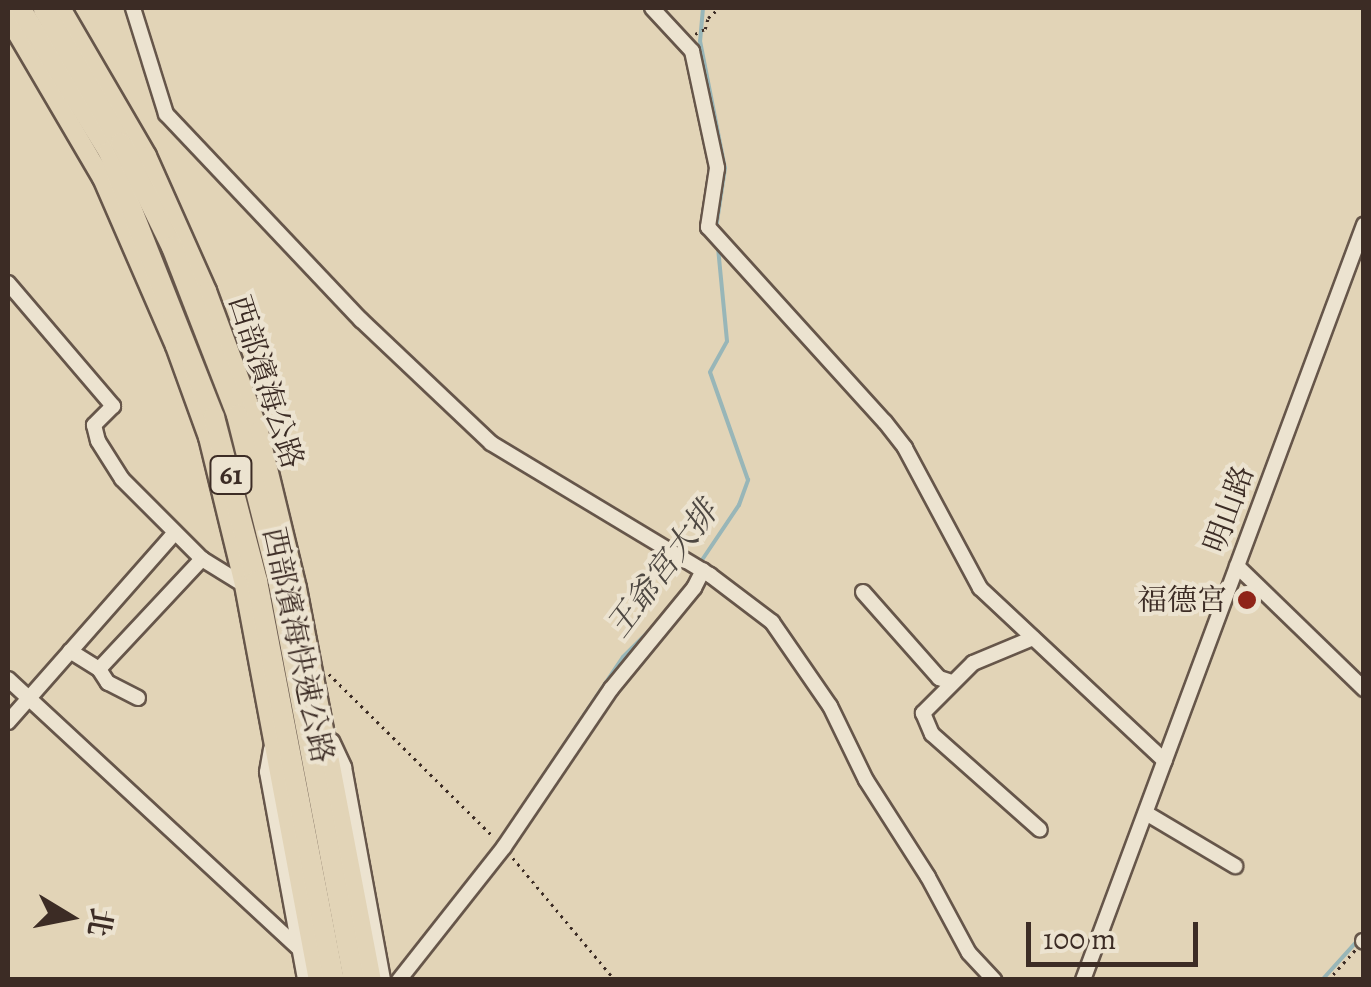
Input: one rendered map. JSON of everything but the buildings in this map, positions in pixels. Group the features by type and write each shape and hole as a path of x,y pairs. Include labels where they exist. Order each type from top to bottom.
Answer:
{"highway":[{"name":"西部濱海快速公路","path":"20,8 109,152 214,417 257,581 334,980"},
{"name":"西部濱海快速公路","path":"43,8 121,142 164,230 237,415 279,584 354,980"}],"main road":[{"name":"西部濱海公路","path":"62,8 148,156 207,290 259,431 310,656 372,980"},
{"name":"61","path":"8,18 102,178 175,346 208,438 244,585 318,980"}],"street":[{"path":"134,8 166,114 361,320 491,443 700,568 772,622 830,706 866,780 928,877 969,953 994,980"},
{"path":"652,8 692,51 717,168 708,227 905,448 980,588 1165,761"},
{"name":"明山路","path":"1084,980 1364,226"},
{"path":"8,283 113,406 94,425 98,441 122,479 202,559 244,585"},
{"path":"8,722 174,534"},
{"path":"99,669 202,559"},
{"path":"1237,566 1364,689"},
{"path":"399,980 611,689 694,588 700,568"},
{"path":"863,592 940,678 951,682"},
{"path":"1033,638 973,663 923,712 924,723 1040,830"},
{"path":"70,651 99,669 108,683 138,698"},
{"path":"8,678 299,948"},
{"path":"323,723 344,767 383,980"},
{"path":"273,738 267,772 305,980"},
{"path":"1146,813 1235,866"}],"path":[{"path":"692,36 705,30 708,18 719,8"},
{"path":"310,656 500,843 615,980"},
{"path":"1328,980 1363,941"}],"waterway":[{"name":"王爺宮大排","path":"703,8 700,41 725,168 716,228"},
{"name":"王爺宮大排","path":"700,563 739,505 748,480 710,372 727,341 718,247"},
{"name":"王爺宮大排","path":"675,600 691,580"},
{"name":"王爺宮大排","path":"527,800 623,657 657,623"},
{"path":"1322,980 1359,939"}],"place":[{"name":"福德宮","path":"1247,600"}]}
